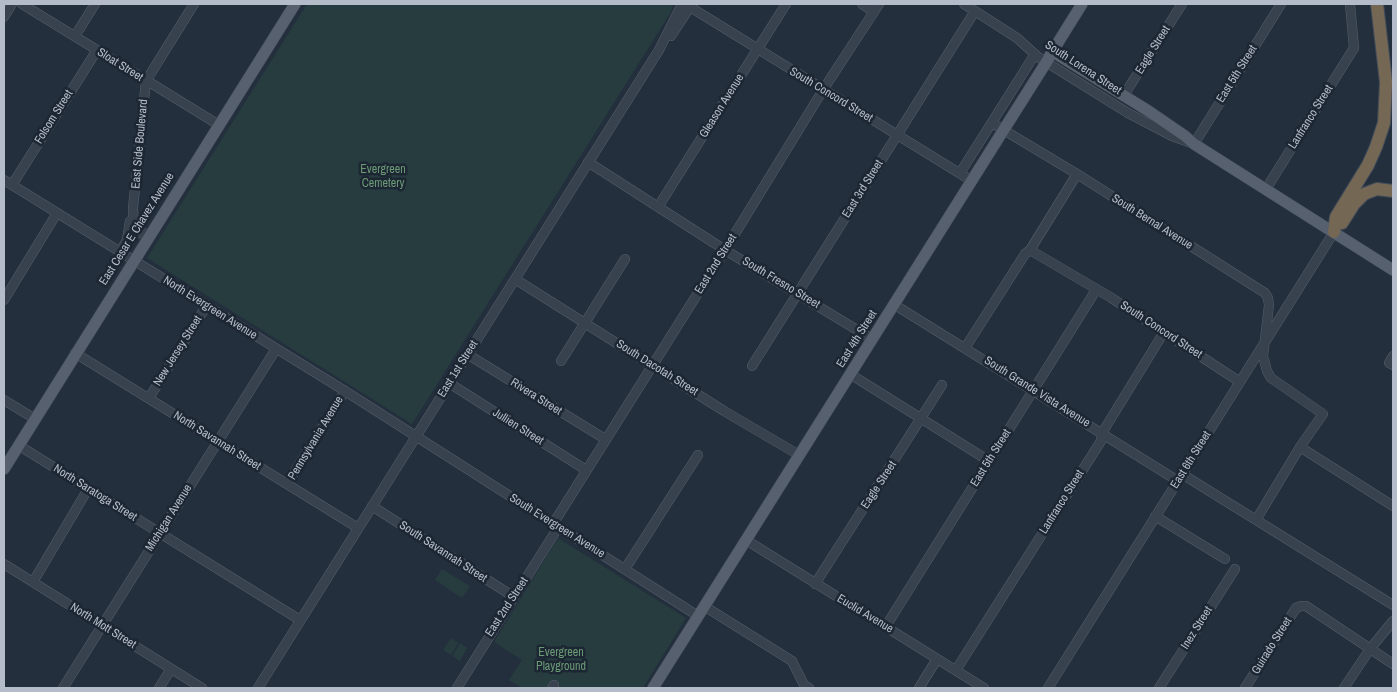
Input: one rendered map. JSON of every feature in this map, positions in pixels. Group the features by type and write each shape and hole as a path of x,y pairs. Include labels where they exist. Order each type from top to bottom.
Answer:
{"highway":[{"path":"1334,232 1336,216 1368,165 1384,123 1386,82 1376,4"},
{"path":"1334,232 1344,221 1354,204 1364,194 1377,189 1393,191"}],"main road":[{"name":"East Cesar E Chavez Avenue","path":"4,469 133,260 296,4"},
{"name":"East 4th Street","path":"656,687 701,611 895,305 1082,4"},
{"name":"South Lorena Street","path":"1051,55 1124,95 1194,144 1393,270"}],"street":[{"path":"4,17 12,4"},
{"name":"Sloat Street","path":"22,4 219,125"},
{"path":"75,36 95,4"},
{"name":"East Side Boulevard","path":"150,234 136,233 134,230 134,208 146,81 194,4"},
{"name":"Gleason Avenue","path":"658,207 786,4"},
{"path":"862,4 877,8"},
{"name":"Eagle Street","path":"1124,95 1182,4"},
{"name":"East 5th Street","path":"1194,144 1281,4"},
{"name":"Lanfranco Street","path":"1266,189 1352,52 1354,44 1350,4"},
{"name":"South Concord Street","path":"688,5 972,181"},
{"name":"East 1st Street","path":"258,688 659,50 678,28 688,5"},
{"name":"South Lorena Street","path":"969,6 1017,38 1035,54 1128,113 1172,136 1194,144"},
{"name":"East 3rd Street","path":"752,366 897,135 969,6"},
{"name":"East 2nd Street","path":"457,688 554,534 554,525 605,439 725,250 823,90 877,8"},
{"name":"Folsom Street","path":"8,182 97,50"},
{"path":"960,174 1035,54"},
{"name":"South Bernal Avenue","path":"992,123 1265,293 1273,317 1279,321"},
{"name":"South Fresno Street","path":"588,162 725,250 872,339"},
{"path":"965,348 1025,254 1030,250 1076,174"},
{"name":"North Evergreen Avenue","path":"8,182 415,437"},
{"name":"East Side Boulevard","path":"120,252 127,240 131,214 134,208"},
{"path":"4,300 57,213"},
{"name":"East 6th Street","path":"1048,688 1334,232"},
{"name":"South Concord Street","path":"1030,250 1164,332 1240,382"},
{"path":"561,361 625,259"},
{"name":"South Dacotah Street","path":"515,279 724,411 800,455"},
{"name":"East 5th Street","path":"886,626 1096,290"},
{"name":"New Jersey Street","path":"149,398 207,305"},
{"name":"South Grande Vista Avenue","path":"895,305 1102,433 1256,520 1393,606"},
{"path":"1256,520 1300,447 1323,414 1271,378 1263,356 1268,305"},
{"name":"Lanfranco Street","path":"956,670 1101,441 1102,433 1164,332"},
{"name":"Michigan Avenue","path":"63,688 216,441 276,349"},
{"name":"North Savannah Street","path":"76,353 358,528"},
{"name":"Rivera Street","path":"467,354 605,439"},
{"path":"850,374 920,420 989,461"},
{"name":"Jullien Street","path":"449,383 586,470"},
{"name":"Eagle Street","path":"815,584 942,385"},
{"name":"Pennsylvania Avenue","path":"287,484 344,391"},
{"path":"4,400 35,419"},
{"name":"South Evergreen Avenue","path":"415,437 625,569 792,662 804,685 809,688"},
{"name":"North Saratoga Street","path":"18,445 300,620"},
{"path":"1300,447 1393,506"},
{"path":"625,569 698,455"},
{"path":"33,582 88,489"},
{"name":"South Savannah Street","path":"372,506 514,597"},
{"path":"1155,516 1225,559"},
{"name":"Euclid Avenue","path":"746,540 983,688"},
{"name":"North Mott Street","path":"4,564 202,688"},
{"name":"Inez Street","path":"1159,688 1235,569"},
{"name":"Guirado Street","path":"1246,688 1296,608 1301,606 1306,606 1370,649"},
{"path":"1344,688 1370,649 1393,621"},
{"path":"1370,649 1393,664"},
{"path":"919,688 937,659"},
{"path":"159,688 171,669"}],"green space":[{"name":"Evergreen Cemetery","path":"307,4 673,4 671,12 412,424 147,258"},
{"name":"Evergreen Playground","path":"558,538 686,618 643,688 522,688 509,680 522,660 494,642"},
{"path":"442,569 470,586 462,598 435,580"},
{"path":"451,638 458,643 451,655 443,650"},
{"path":"460,643 467,648 460,661 452,656"}]}
